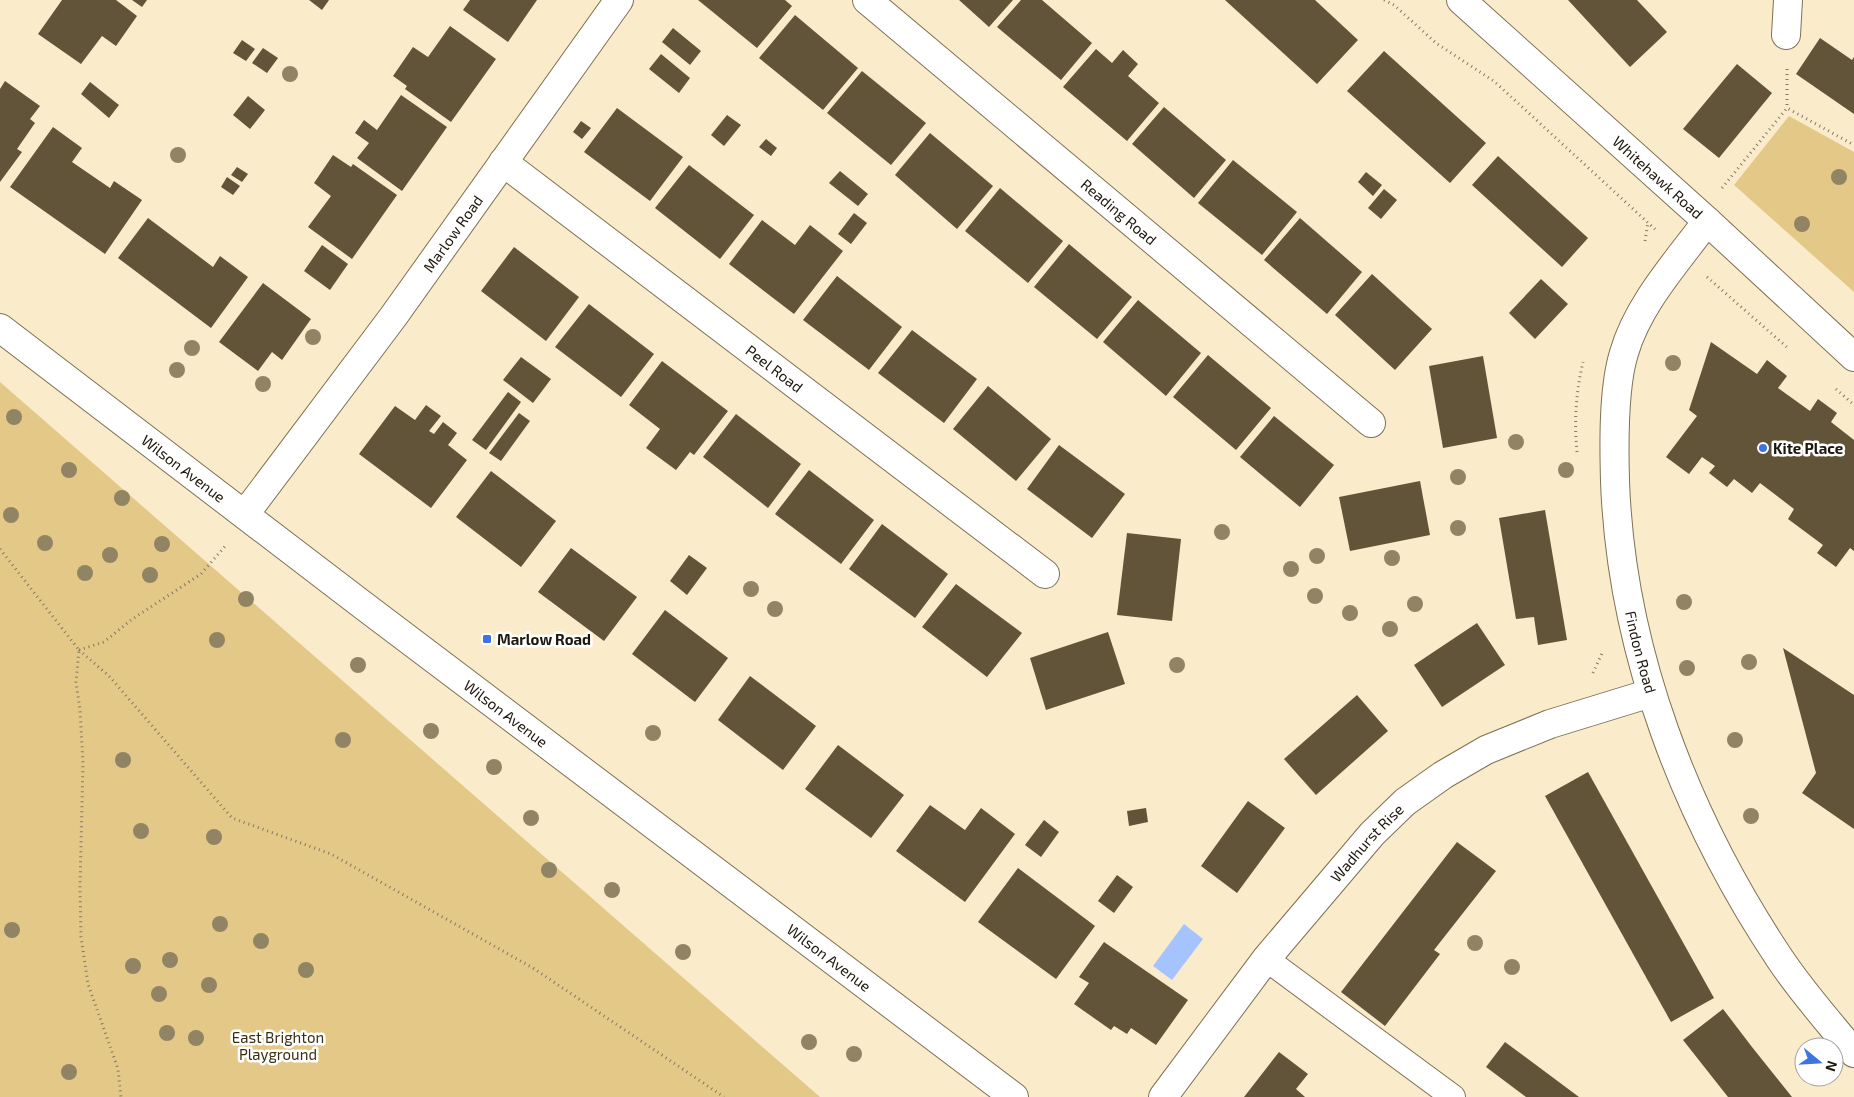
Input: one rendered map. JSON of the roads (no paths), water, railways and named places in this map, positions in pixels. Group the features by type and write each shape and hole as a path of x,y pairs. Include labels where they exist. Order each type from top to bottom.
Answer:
{"street":[{"name":"Marlow Road","path":"245,514 393,318 619,0"},
{"name":"Reading Road","path":"866,0 1371,423"},
{"name":"Whitehawk Road","path":"1461,0 1854,356"},
{"path":"1786,36 1788,0"},
{"name":"Peel Road","path":"503,162 1045,574"},
{"name":"Findon Road","path":"1707,221 1651,298 1636,324 1624,352 1617,397 1614,456 1619,534 1634,624 1651,693 1690,796 1746,907 1781,961 1854,1053"},
{"name":"Wilson Avenue","path":"0,328 364,606 1014,1097"},
{"name":"Wadhurst Rise","path":"1163,1097 1266,959 1372,834 1405,802 1443,775 1486,750 1550,724 1651,693"}],"lane":[{"path":"1266,959 1453,1097"}],"water":[{"path":"1184,924 1203,939 1172,980 1153,966"}],"place":[{"name":"Kite Place","path":"1763,448"},
{"name":"Marlow Road","path":"487,639"}],"park label":[{"name":"East Brighton Playground","path":"278,1046"}]}
